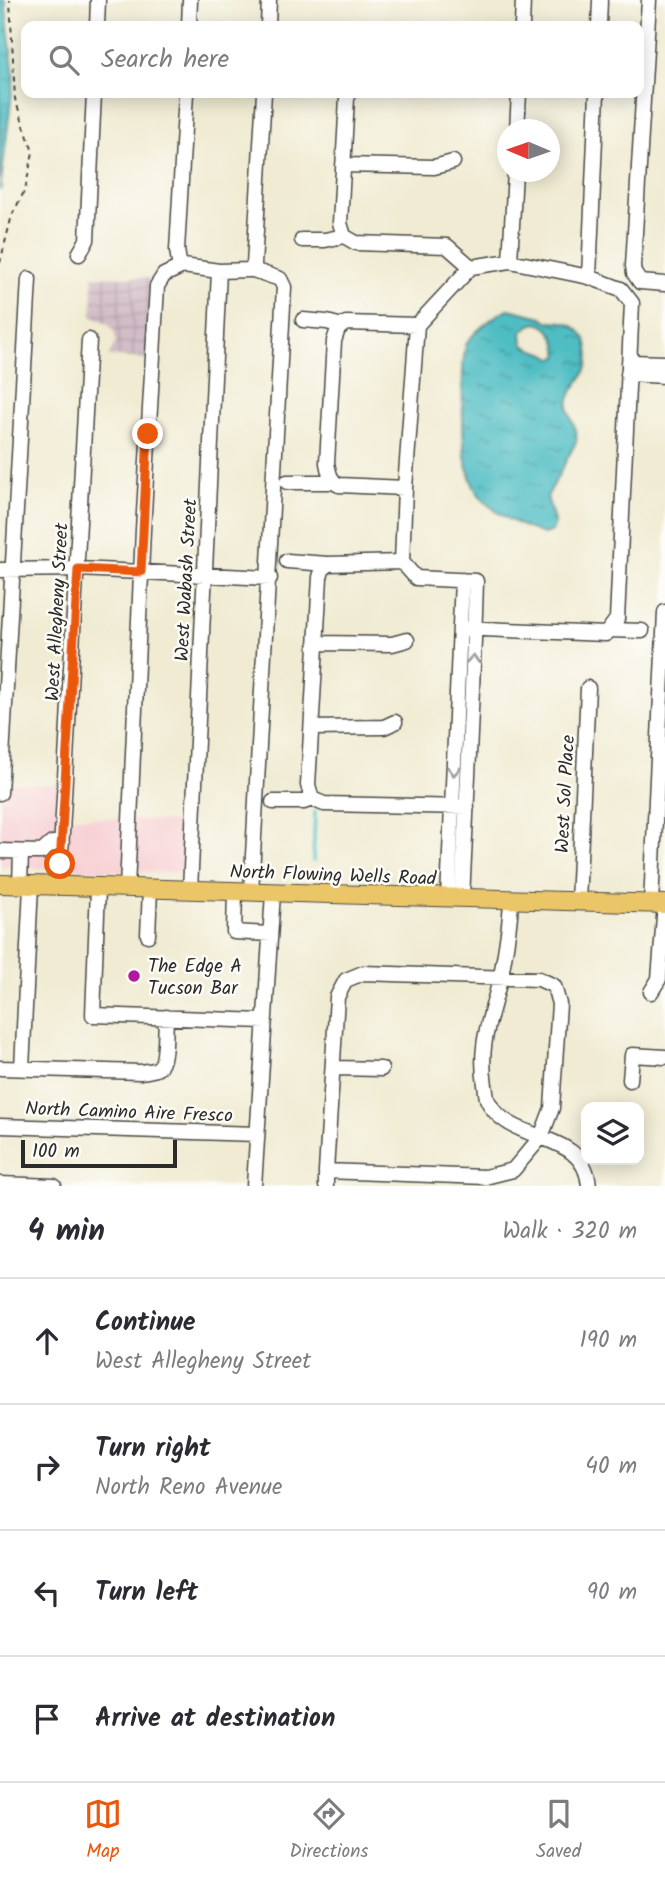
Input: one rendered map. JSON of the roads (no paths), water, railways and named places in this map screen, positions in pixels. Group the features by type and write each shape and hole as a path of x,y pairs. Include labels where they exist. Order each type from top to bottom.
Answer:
{"main road":[{"name":"North Flowing Wells Road","path":"0,884 660,904"}],"street":[{"path":"97,21 98,0"},
{"path":"189,21 190,0"},
{"path":"268,21 269,0"},
{"path":"522,21 523,0"},
{"path":"599,21 600,0"},
{"path":"644,83 649,0"},
{"path":"79,254 87,240 94,98"},
{"path":"183,266 179,262 177,250 186,98"},
{"path":"250,269 254,265 264,98"},
{"path":"347,98 340,223 344,236 355,243 447,246 471,267"},
{"path":"518,119 519,98"},
{"path":"589,277 597,98"},
{"path":"643,98 633,266 640,282 665,284"},
{"path":"343,166 434,167 453,162"},
{"path":"510,261 514,182"},
{"path":"302,240 325,240 344,236"},
{"path":"455,898 468,628 463,580 416,578 402,562 417,325 471,267 510,261 589,277 621,289 632,303 617,619 606,634 468,628"},
{"path":"127,888 157,286 164,275 183,266 219,271 250,269 280,279 284,286 270,578 243,892 234,932 270,934"},
{"name":"West Wabash Street","path":"190,890 219,271"},
{"path":"0,793 6,570 29,279"},
{"path":"303,320 342,326"},
{"path":"333,482 327,463 334,341 338,329 346,323 417,325"},
{"name":"West Allegheny Street","path":"60,887 89,340"},
{"path":"287,482 333,482 340,485 405,488"},
{"path":"287,561 328,564 402,562"},
{"path":"312,799 308,785 320,577 323,568 328,564"},
{"path":"6,570 78,569 270,578"},
{"path":"651,992 659,979 665,612"},
{"path":"609,630 642,631"},
{"path":"316,643 392,644 407,640"},
{"name":"West Sol Place","path":"578,902 588,688"},
{"path":"313,728 384,727 396,722"},
{"path":"273,802 304,802 312,799 324,804 460,807"},
{"path":"0,851 43,852 52,843 62,843"},
{"path":"21,852 25,885 22,1068"},
{"path":"98,888 93,1014 265,1021"},
{"path":"148,935 150,889"},
{"path":"254,1186 273,893"},
{"path":"511,900 510,930 500,979 486,1024 482,1067 488,1101 508,1124 568,1147 582,1163 589,1186"},
{"path":"363,973 500,979 539,979 554,986 559,1004 552,1108 541,1137 513,1170 485,1177 326,1178 337,997 341,979 363,973"},
{"path":"0,1068 141,1072 155,1070 164,1059 166,1017"},
{"path":"630,1080 632,1055 665,1057"},
{"path":"334,1068 381,1069"},
{"name":"North Camino Aire Fresco","path":"0,1126 257,1135"},
{"path":"0,1184 54,1186"}],"water":[{"path":"0,0 5,0 14,76 0,191"},
{"path":"509,309 542,317 548,322 568,323 582,334 588,346 587,366 568,405 576,432 576,442 547,497 555,525 552,531 544,534 498,513 483,500 475,488 466,461 463,433 463,364 467,343","holes":["541,324 553,336 558,346 558,357 552,358 523,344 522,332 528,326"]}],"waterway":[{"path":"313,861 315,812"}],"place":[{"name":"The Edge A Tucson Bar","path":"134,976"}]}
